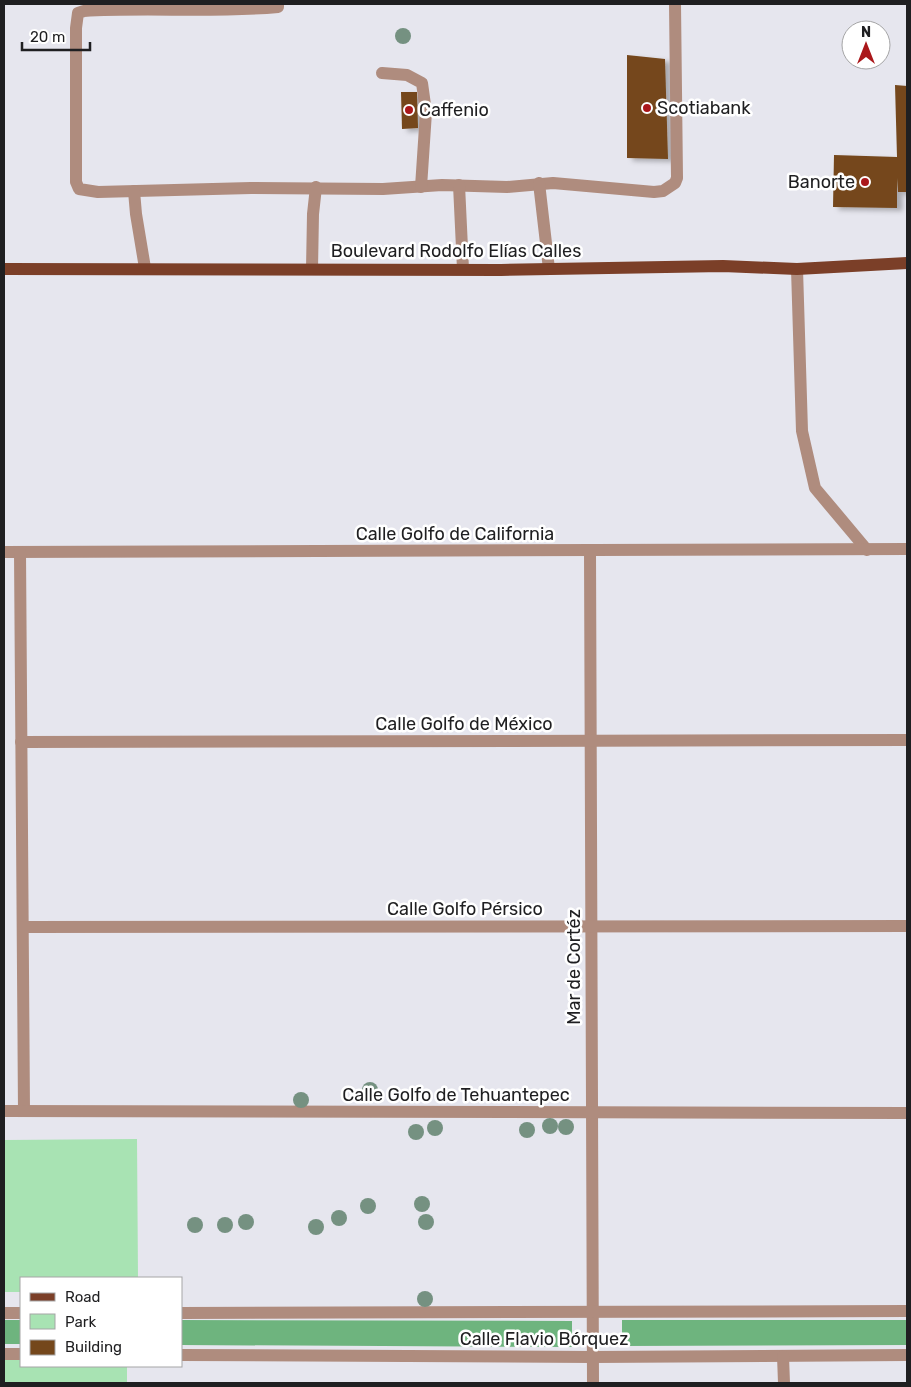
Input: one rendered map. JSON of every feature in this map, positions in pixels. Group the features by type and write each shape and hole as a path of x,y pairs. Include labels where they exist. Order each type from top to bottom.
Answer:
{"main road":[{"name":"Boulevard Rodolfo Elías Calles","path":"4,269 36,271 145,268 463,269 723,266 797,269 907,262"}],"street":[{"path":"278,4 278,7 246,10 119,9 78,13 76,28 77,186 98,192 459,185 506,187 539,183 654,192 663,191 675,183 675,4"},
{"path":"382,73 407,74 422,83 426,112 421,187"},
{"path":"539,183 549,268"},
{"path":"459,185 463,269"},
{"path":"312,268 313,214 316,188"},
{"path":"134,191 145,268"},
{"path":"797,269 802,431 816,488 867,550"},
{"name":"Calle Golfo de California","path":"4,552 907,549"},
{"name":"Mar de Cortéz","path":"590,551 593,1383"},
{"path":"20,552 24,1111"},
{"name":"Calle Golfo de México","path":"21,742 907,740"},
{"name":"Calle Golfo Pérsico","path":"23,927 907,926"},
{"name":"Calle Golfo de Tehuantepec","path":"4,1111 907,1113"},
{"name":"Calle Flavio Bórquez","path":"182,1313 907,1310"},
{"path":"4,1313 20,1313"},
{"path":"4,1354 20,1354"},
{"name":"Calle Flavio Bórquez","path":"182,1355 593,1357 907,1355"},
{"path":"783,1356 784,1383"}],"green space":[{"path":"137,1139 138,1277 20,1277 20,1292 4,1292 4,1140"},
{"path":"4,1320 20,1320 20,1344 4,1344"},
{"path":"182,1320 572,1321 572,1347 182,1345"},
{"path":"622,1320 907,1320 907,1345 622,1346"},
{"path":"4,1360 20,1360 20,1367 127,1367 127,1383 4,1383"}],"building":[{"name":"Scotiabank","path":"627,55 665,59 668,159 627,158"},
{"name":"Banorte","path":"895,85 907,86 907,192 898,192 897,178 897,208 833,207 834,155 897,157"},
{"name":"Caffenio","path":"401,92 417,92 418,128 402,129"}],"place":[{"name":"Scotiabank","path":"647,108"},
{"name":"Caffenio","path":"409,110"},
{"name":"Banorte","path":"865,182"}]}
